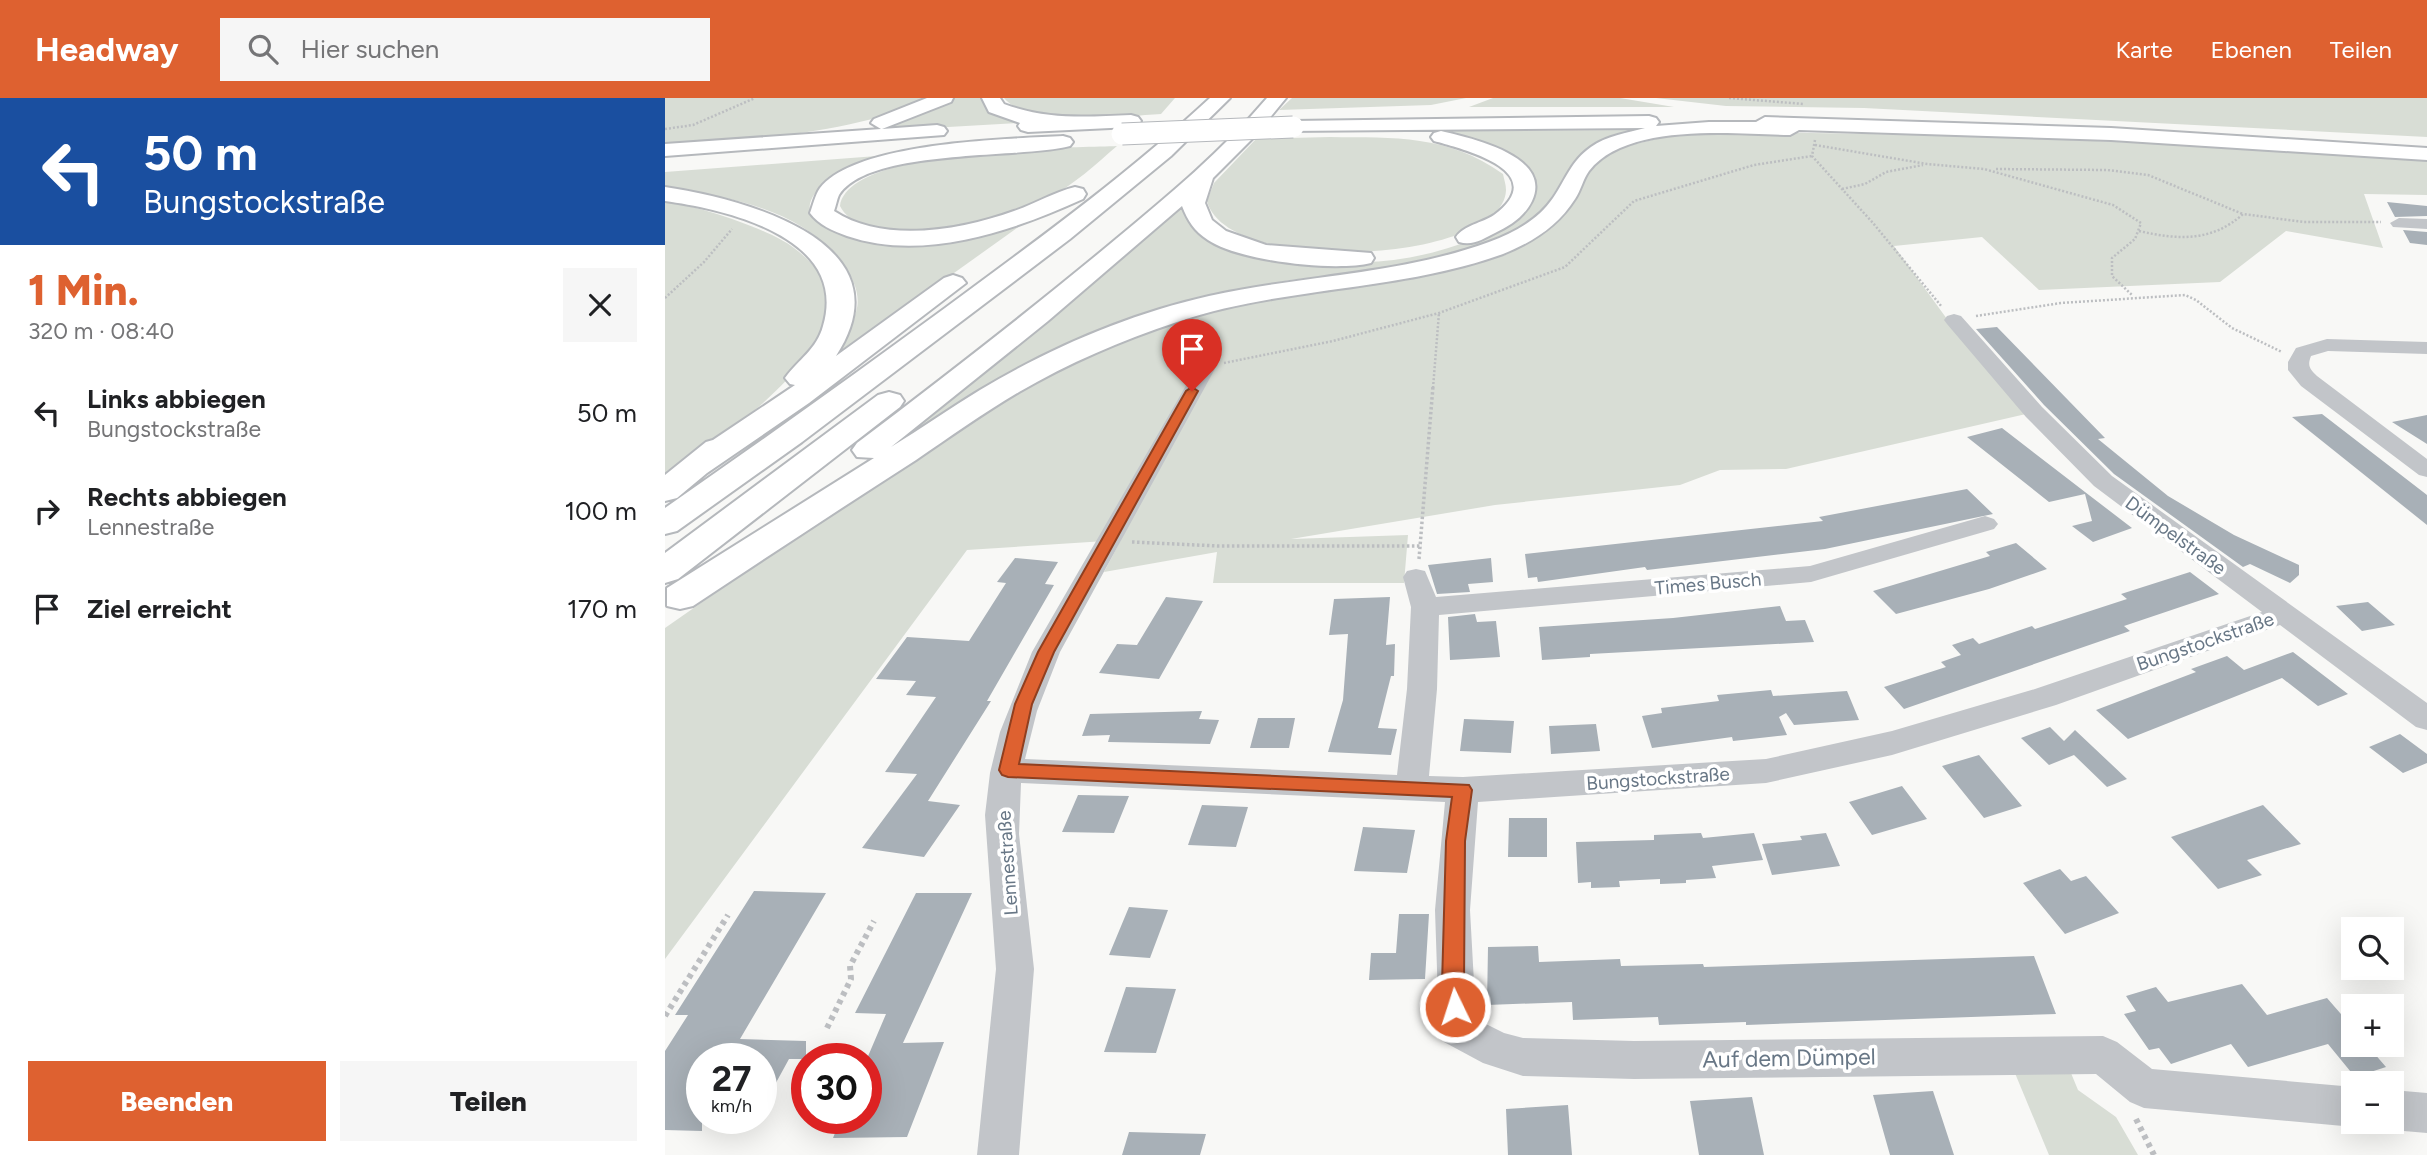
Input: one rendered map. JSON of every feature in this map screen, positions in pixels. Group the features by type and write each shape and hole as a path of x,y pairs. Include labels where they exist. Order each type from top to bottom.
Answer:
{"highway":[{"path":"665,153 843,132 893,120 944,98"},
{"path":"991,98 996,108 1023,118 1092,122 1125,135"},
{"path":"665,524 791,435 1062,234 1164,152 1220,98"},
{"path":"670,592 1018,334 1203,176 1270,99"},
{"path":"670,592 1161,183 1270,99"},
{"path":"1724,103 1753,111"},
{"path":"1294,123 1358,113 1427,110 1464,104"},
{"path":"1358,113 1673,110 1945,115 2427,146"},
{"path":"697,466 798,397 1085,186 1014,219 938,235 865,234 831,222 822,213 821,201 827,192 859,172 880,164 946,150 1125,135 1174,111"},
{"path":"665,162 1294,123 1461,116 1741,116 2173,129"},
{"path":"696,148 1092,122"},
{"path":"1294,123 1676,122 1962,127 2427,154"},
{"path":"1203,176 1193,206 1198,219 1207,228 1235,244 1303,257 1375,257 1441,246 1497,223 1523,200 1526,187 1523,176 1514,164 1501,154 1480,145 1435,135 1334,130 1294,123"},
{"path":"1334,130 1804,123 2207,140"},
{"path":"670,592 990,397 1085,347 1174,313 1220,302 1298,286 1430,268 1489,251 1517,240 1543,222 1562,201 1581,167 1594,155 1624,140 1677,131 1804,123"},
{"path":"665,153 1125,135"},
{"path":"665,168 1063,142"},
{"path":"665,194 747,212 803,239 833,270 841,287 843,300 842,312 831,342 817,364 665,491"}],"street":[{"path":"2399,223 2427,224"},
{"name":"Dümpelstraße","path":"1954,320 2034,412 2103,481 2427,719"},
{"path":"2426,469 2308,381 2299,370 2298,362 2303,352 2327,345 2427,348"},
{"name":"Lennestraße","path":"998,1155 1009,1064 1015,969 1002,817 1004,786 1015,733 1029,689 1107,541 1206,366"},
{"name":"Times Busch","path":"1425,607 1811,574 1985,524"},
{"path":"1412,788 1422,689 1425,607 1416,577"},
{"name":"Bungstockstraße","path":"1008,770 1462,790 1766,771 1892,743 2045,697 2284,614"},
{"name":"Auf dem Dümpel","path":"1462,790 1455,841 1454,888 1453,985 1458,1029 1497,1050 1523,1057 1634,1060 2103,1055 2144,1088 2341,1106"},
{"path":"2404,1111 2427,1114"}],"path":[{"path":"665,129 694,125 755,98"},
{"path":"1724,103 1800,102 1804,123 1814,145 1812,156"},
{"path":"1814,145 1927,164 1985,169 2107,170 2148,175 2243,214 2304,222 2399,223"},
{"path":"1812,156 1954,320 2061,303 2178,294 2191,297 2232,328 2271,345 2298,362"},
{"path":"1206,366 1333,341 1439,313 1565,267 1634,201 1754,165 1812,156"},
{"path":"1842,189 1865,184 1885,172 1927,164"},
{"path":"1985,169 2113,205 2141,223 2135,239 2112,258 2112,276 2133,296"},
{"path":"2139,230 2164,237 2208,237 2232,226 2243,214"},
{"path":"665,298 705,262 733,228"},
{"path":"1416,577 1422,546 1439,313"},
{"path":"1107,541 1218,546 1422,546"},
{"path":"665,1016 728,915"},
{"path":"827,1028 851,979 850,966 874,921"}],"shaded area":[{"path":"665,98 933,98 868,120 802,133 665,145"},
{"path":"953,98 984,98 1035,122 861,132 904,119"},
{"path":"1004,98 1175,98 1161,114 1078,118 1034,114 1017,108"},
{"path":"1292,98 1466,98 1431,105 1279,110"},
{"path":"1493,98 1620,98 1674,107 1469,107"},
{"path":"1656,98 2427,98 2427,137 1864,108 1726,106"},
{"path":"1640,130 1588,150 1577,159 1540,214 1503,239 1465,252 1388,269 1290,280 1203,298 1103,329 1056,350 835,488 1049,318 1182,204 1187,218 1195,228 1206,235 1233,244 1354,262 1409,258 1481,236 1521,211 1534,195 1528,168 1518,160 1485,144 1437,131"},
{"path":"1714,132 2071,140 2427,161 2427,195 2364,194 2383,248 2286,231 2220,282 2039,290 1982,237 1894,246 1947,319 2026,414 1786,469 1720,470 1680,485 1495,505 1291,539 1408,535 1404,583 1213,583 1217,552 1104,572 1121,540 967,550 665,959 665,628 915,454 1067,362 1194,314 1503,252 1581,184 1594,163 1615,149 1673,135"},
{"path":"1330,137 1420,141 1461,151 1503,174 1506,190 1493,215 1461,233 1416,246 1363,252 1310,251 1262,242 1226,226 1207,201 1214,183 1256,139"},
{"path":"1117,146 1058,193 1029,206 971,223 938,229 877,229 854,221 840,206 852,187 880,172 919,162 1010,150"},
{"path":"890,155 852,169 825,183 810,203 811,214 831,230 877,241 924,237 1031,218 828,363 851,325 858,300 851,277 828,247 809,231 764,209 715,196 665,188 665,172"},
{"path":"665,202 732,219 783,241 817,270 825,284 829,300 825,325 812,350 791,375 739,424 665,478"},
{"path":"2066,1061 2078,1090 2116,1117 2138,1155 2049,1155 2012,1066"}],"building":[{"path":"2387,202 2427,206 2427,216 2395,217"},
{"path":"2403,230 2427,232 2427,245 2410,243"},
{"path":"1997,327 2105,438 2098,439 2168,496 2234,535 2299,565 2299,575 2290,583 2250,564 2243,567 2114,474 2044,405 1976,329"},
{"path":"2322,414 2427,495 2427,525 2292,417"},
{"path":"2427,415 2427,444 2392,422"},
{"path":"2002,428 2132,528 2093,542 2072,526 2092,521 2085,494 2049,502 1967,437"},
{"path":"1967,489 1993,514 1825,549 1647,570 1645,567 1538,582 1537,577 1528,578 1525,554 1823,521 1819,517"},
{"path":"2016,543 2047,569 1989,589 1896,614 1873,591 1990,556 1986,552"},
{"path":"1015,558 1058,562 1045,584 1054,585 987,701 991,701 928,801 960,805 924,857 862,848 917,774 885,772 936,697 906,695 916,681 876,679 907,637 969,641 1006,583 997,582"},
{"path":"1491,558 1493,582 1468,584 1470,592 1437,594 1428,565"},
{"path":"2190,572 2219,594 2124,626 2130,631 1904,709 1884,687 1946,667 1941,662 1961,655 1952,645 1973,638 1979,644 2032,626 2035,629 2127,599 2121,594"},
{"path":"1166,597 1203,601 1159,679 1099,673 1117,644 1137,645"},
{"path":"1390,597 1386,645 1395,644 1394,676 1391,676 1378,728 1397,729 1391,755 1328,752 1343,700 1348,634 1329,635 1334,599"},
{"path":"2368,602 2395,625 2362,631 2336,606"},
{"path":"1780,606 1786,621 1805,620 1814,642 1590,654 1590,657 1542,660 1539,627 1673,618"},
{"path":"1475,614 1477,622 1496,621 1500,657 1450,660 1448,617"},
{"path":"2293,652 2348,694 2318,706 2282,678 2128,739 2096,710 2196,672 2191,669 2227,656 2244,670"},
{"path":"1771,690 1773,696 1847,691 1859,720 1794,725 1786,713 1779,717 1787,735 1733,741 1732,737 1652,748 1642,716 1662,713 1661,708 1719,701 1717,695"},
{"path":"1202,711 1199,719 1219,720 1210,744 1108,742 1110,735 1082,736 1090,714"},
{"path":"1258,718 1295,718 1289,748 1250,748"},
{"path":"1464,719 1514,721 1511,753 1460,751"},
{"path":"1596,724 1600,751 1551,754 1549,726"},
{"path":"2050,727 2064,741 2075,730 2127,779 2107,787 2074,755 2049,765 2021,738"},
{"path":"2400,734 2427,754 2427,763 2403,773 2369,747"},
{"path":"1979,755 2022,806 1984,818 1942,766"},
{"path":"1902,786 1927,819 1872,835 1849,802"},
{"path":"1078,795 1129,796 1114,833 1062,832"},
{"path":"1202,805 1248,807 1236,847 1188,845"},
{"path":"2263,805 2301,844 2247,860 2262,875 2218,889 2171,837"},
{"path":"1509,818 1547,818 1547,857 1508,857"},
{"path":"1363,827 1415,830 1407,873 1354,871"},
{"path":"1701,833 1703,838 1754,833 1763,860 1712,866 1716,878 1686,880 1686,883 1660,884 1660,879 1619,881 1620,887 1591,888 1591,882 1578,883 1576,842 1654,840 1654,835"},
{"path":"1826,833 1840,866 1772,875 1762,844 1802,840 1800,836"},
{"path":"2060,869 2071,881 2086,876 2119,913 2065,934 2023,883"},
{"path":"754,891 826,893 740,1039 806,1043 791,1043 791,1059 777,1081 777,1043 686,1043 686,1131 665,1130 665,1051 688,1015 675,1015"},
{"path":"916,893 972,893 903,1043 944,1042 907,1137 833,1138 835,1134 882,1134 882,1043 874,1043 886,1014 855,1013"},
{"path":"1129,907 1168,910 1150,958 1109,955"},
{"path":"1399,914 1429,914 1425,979 1369,980 1371,953 1396,953"},
{"path":"1538,946 1539,962 1620,959 1621,966 1703,964 1704,967 2034,956 2056,1014 1746,1025 1746,1022 1659,1025 1658,1017 1573,1020 1572,1002 1487,1005 1488,947"},
{"path":"2242,984 2267,1015 2327,998 2341,1014 2341,1057 2377,1057 2386,1067 2374,1071 2350,1071 2328,1044 2248,1067 2231,1044 2171,1064 2159,1048 2149,1050 2124,1014 2136,1011 2126,996 2156,987 2168,1002"},
{"path":"1126,987 1176,989 1156,1053 1104,1052"},
{"path":"1933,1091 1954,1155 1890,1155 1873,1095"},
{"path":"1752,1097 1764,1155 1699,1155 1690,1101"},
{"path":"1568,1105 1572,1155 1508,1155 1506,1109"},
{"path":"1129,1132 1206,1134 1200,1155 1122,1155"}],"route":[{"path":"1192,391 1046,652 1023,704 1008,770 1462,790 1455,841 1455,1007"}]}
